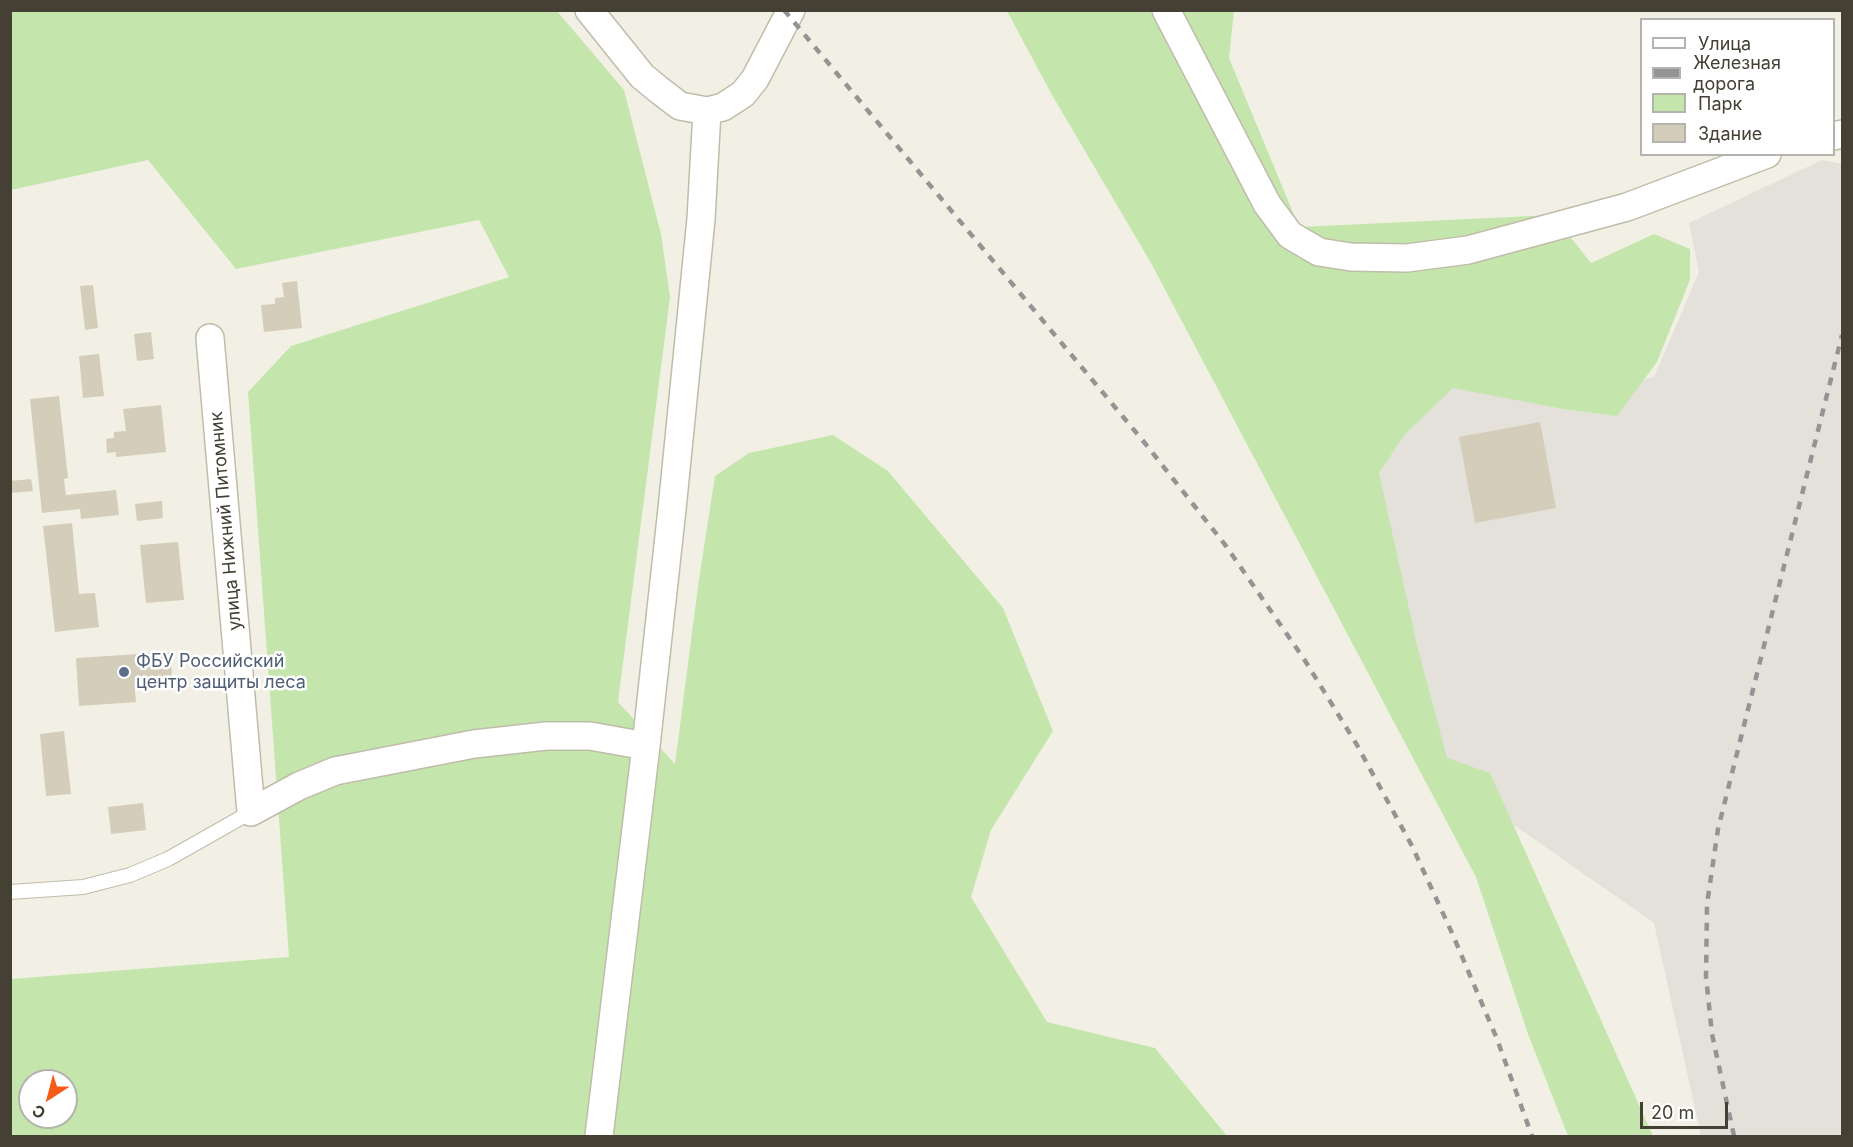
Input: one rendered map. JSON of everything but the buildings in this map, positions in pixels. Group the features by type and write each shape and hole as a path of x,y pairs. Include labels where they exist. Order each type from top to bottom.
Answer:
{"street":[{"path":"589,10 642,76 680,106 707,111 723,107 743,94 755,80 791,10"},
{"path":"1166,10 1267,204 1290,235 1319,252 1351,257 1407,258 1468,250 1627,207 1762,156"},
{"path":"599,1137 646,746 702,219 707,111"},
{"name":"улица Нижний Питомник","path":"210,338 251,812"},
{"path":"251,812 299,786 335,771 474,744 546,736 590,736 646,746"}],"lane":[{"path":"10,892 83,887 130,875 168,859 251,812"}],"shaded area":[{"path":"1822,160 1842,164 1842,1136 1701,1136 1654,923 1441,774 1360,476 1457,368 1591,393 1654,377 1699,272 1689,223"}],"green space":[{"path":"10,11 557,11 624,90 661,234 670,297 618,702 675,764 715,476 749,453 833,435 888,471 1003,608 1053,731 991,830 971,897 1047,1022 1155,1048 1227,1136 11,1136 11,979 289,957 248,392 291,346 509,277 479,220 236,269 148,160 11,190"},
{"path":"1007,11 1234,11 1229,58 1299,227 1553,215 1591,263 1654,234 1690,249 1690,280 1657,362 1617,416 1563,409 1453,388 1404,435 1379,473 1417,645 1447,758 1490,773 1653,1136 1568,1136 1528,1034 1476,877 1151,263 1052,95"}],"railway":[{"path":"784,10 1144,442 1226,546 1304,659 1357,745 1412,846 1497,1039 1532,1136"},
{"path":"1734,1136 1712,1034 1706,977 1707,904 1718,829 1842,335"}],"place":[{"name":"ФБУ Российский центр защиты леса","path":"124,672"}]}
